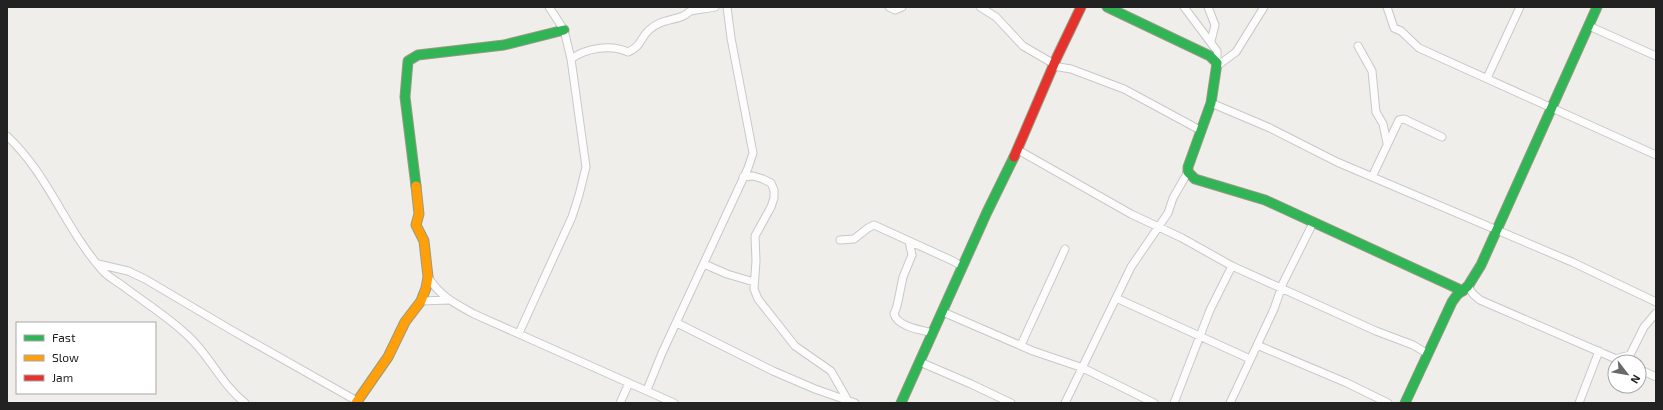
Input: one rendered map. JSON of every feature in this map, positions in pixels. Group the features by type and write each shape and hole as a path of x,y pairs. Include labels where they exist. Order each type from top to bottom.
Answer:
{"street":[{"path":"519,333 572,217 586,167 571,59 564,30 549,7"},
{"path":"571,59 587,51 616,47 628,52 635,49 641,43 648,30 656,25 673,18 682,17 692,11 715,7"},
{"path":"647,390 662,353 744,177 753,152 731,38 727,7"},
{"path":"889,7 895,10 902,7"},
{"path":"980,7 996,17 1023,46 1053,65 1072,70 1124,89 1200,130"},
{"path":"901,403 1018,150 1053,65 1081,7"},
{"path":"1107,7 1210,56 1217,64"},
{"path":"1065,403 1131,267 1146,244 1159,228 1188,172 1200,130 1212,103 1217,64 1217,51 1211,41 1184,7"},
{"path":"1208,7 1215,25 1211,41"},
{"path":"1217,64 1236,52 1264,7"},
{"path":"1387,7 1394,28 1401,30 1419,48 1553,107 1656,155"},
{"path":"1487,78 1520,7"},
{"path":"1404,403 1452,302 1465,288 1481,265 1597,7"},
{"path":"1589,26 1656,56"},
{"path":"98,264 128,271 145,279 357,402 388,357 405,322 422,300 428,277 424,241 416,225 419,214 405,97 408,61 418,55 504,45 564,30"},
{"path":"1358,46 1372,71 1376,112 1383,124 1387,143"},
{"path":"1212,103 1270,128 1336,162 1572,262 1656,301"},
{"path":"1372,177 1396,123 1399,120 1404,119 1442,137"},
{"path":"7,136 20,148 32,164 86,249 98,264 108,275 188,335 229,388 245,403"},
{"path":"1018,150 1051,167 1131,214 1232,266 1376,331 1414,345 1428,354"},
{"path":"1188,172 1190,177 1195,180 1212,186 1245,193 1465,288 1480,300 1607,355"},
{"path":"744,177 753,176 763,179 771,183 774,190 774,198 755,236 754,289 758,300 795,346 836,376 847,399"},
{"path":"1230,403 1274,310 1281,288 1313,222"},
{"path":"840,240 854,239 872,225 953,261 963,267"},
{"path":"909,241 912,255 903,276 894,314 897,320 920,330 933,333"},
{"path":"1021,346 1065,249"},
{"path":"704,264 738,278 754,282"},
{"path":"1174,403 1212,306 1232,266"},
{"path":"428,277 437,291 449,300 474,314 674,403"},
{"path":"1116,298 1250,359"},
{"path":"422,300 449,300"},
{"path":"943,312 1021,346 1083,368 1154,403"},
{"path":"1630,354 1644,327 1656,313"},
{"path":"677,323 780,374 815,389 855,403"},
{"path":"1257,345 1347,382 1388,403"},
{"path":"1579,403 1599,351"},
{"path":"920,362 971,384 995,400 1011,403"},
{"path":"620,403 629,383"}],"traffic: fast":[{"path":"1107,7 1210,56 1217,63 1211,103 1188,167 1188,172 1195,179 1265,200 1463,291"},
{"path":"1405,403 1452,302 1457,295 1468,286 1481,265 1597,7"},
{"path":"416,186 405,97 408,61 418,55 504,45 564,30"},
{"path":"901,403 987,212 1014,157"}],"traffic: slow":[{"path":"356,403 388,357 405,322 421,301 426,288 428,277 424,241 416,225 419,214 416,186"}],"traffic: jam":[{"path":"1014,157 1057,57 1081,7"}]}
